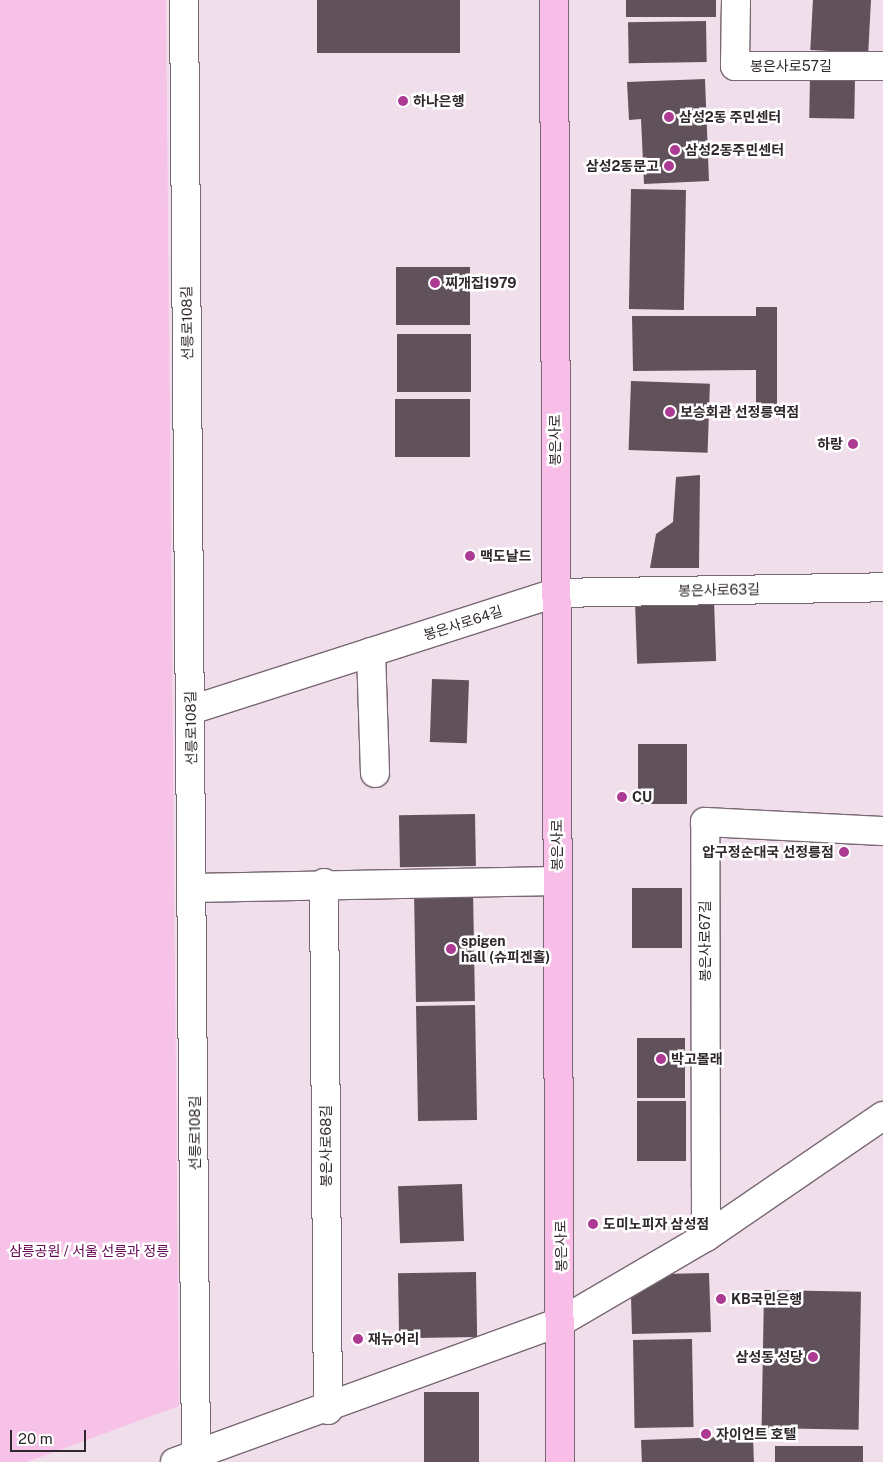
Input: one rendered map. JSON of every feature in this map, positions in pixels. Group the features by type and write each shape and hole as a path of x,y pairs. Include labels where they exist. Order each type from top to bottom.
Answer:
{"main road":[{"name":"봉은사로","path":"554,0 555,593 562,1322 560,1462"}],"street":[{"name":"선릉로108길","path":"184,0 193,888 186,1459"},
{"name":"봉은사로57길","path":"736,0 735,66 883,66"},
{"name":"봉은사로63길","path":"555,593 883,587"},
{"name":"봉은사로64길","path":"191,710 555,593"},
{"path":"371,652 375,773"},
{"name":"봉은사로67길","path":"706,1237 705,822 883,831"},
{"name":"봉은사로","path":"193,888 324,883 557,881"},
{"name":"봉은사로68길","path":"324,883 328,1410"},
{"path":"186,1459 328,1410 562,1322 706,1237 883,1116"}],"green space":[{"name":"삼릉공원 / 서울 선릉과 정릉","path":"0,0 166,0 179,1406 27,1462 0,1462"}],"building":[{"path":"317,0 460,0 460,53 317,53"},
{"path":"626,0 716,0 716,17 626,17"},
{"path":"813,0 871,0 868,53 810,50"},
{"path":"706,21 707,62 629,63 628,22"},
{"path":"810,76 855,77 854,119 809,118"},
{"name":"삼성2동주민센터","path":"705,79 709,181 644,184 641,119 629,120 627,82"},
{"path":"631,189 686,190 684,310 629,309"},
{"path":"396,267 470,267 470,325 396,325"},
{"path":"756,307 777,307 777,417 756,418 756,370 633,371 632,316 756,316"},
{"path":"397,334 471,334 471,392 397,392"},
{"path":"631,381 710,384 708,453 629,450"},
{"path":"395,399 470,399 470,457 395,457"},
{"path":"700,475 699,568 650,568 656,534 673,522 676,477"},
{"path":"714,600 716,661 637,664 635,603"},
{"path":"432,679 469,680 467,743 430,742"},
{"path":"638,744 687,744 687,804 638,804"},
{"path":"475,814 476,866 400,867 399,815"},
{"path":"632,888 682,888 682,948 632,948"},
{"path":"473,890 475,1001 416,1002 414,891"},
{"path":"475,1005 477,1120 418,1121 416,1006"},
{"path":"637,1038 685,1038 685,1098 637,1098"},
{"path":"637,1101 686,1101 686,1161 637,1161"},
{"path":"462,1184 464,1241 400,1243 398,1186"},
{"path":"476,1272 477,1337 399,1338 398,1273"},
{"path":"709,1273 711,1332 632,1334 631,1296 662,1274"},
{"name":"삼성동 성당","path":"764,1290 861,1292 859,1430 762,1428"},
{"path":"692,1339 694,1427 635,1428 633,1340"},
{"path":"424,1392 479,1392 479,1462 424,1462"},
{"path":"753,1436 754,1462 642,1462 641,1440"},
{"path":"775,1446 863,1446 863,1462 775,1462"}],"place":[{"name":"하나은행","path":"403,101"},
{"name":"삼성2동 주민센터","path":"669,117"},
{"name":"삼성2동주민센터","path":"675,150"},
{"name":"삼성2동문고","path":"669,166"},
{"name":"찌개집1979","path":"435,283"},
{"name":"보승회관 선정릉역점","path":"670,412"},
{"name":"하랑","path":"853,444"},
{"name":"맥도날드","path":"470,556"},
{"name":"CU","path":"622,797"},
{"name":"압구정순대국 선정릉점","path":"844,852"},
{"name":"spigen hall (슈피겐홀)","path":"451,949"},
{"name":"박고볼래","path":"661,1059"},
{"name":"도미노피자 삼성점","path":"593,1224"},
{"name":"KB국민은행","path":"721,1299"},
{"name":"재뉴어리","path":"358,1339"},
{"name":"삼성동 성당","path":"813,1357"},
{"name":"자이언트 호텔","path":"706,1434"}]}
